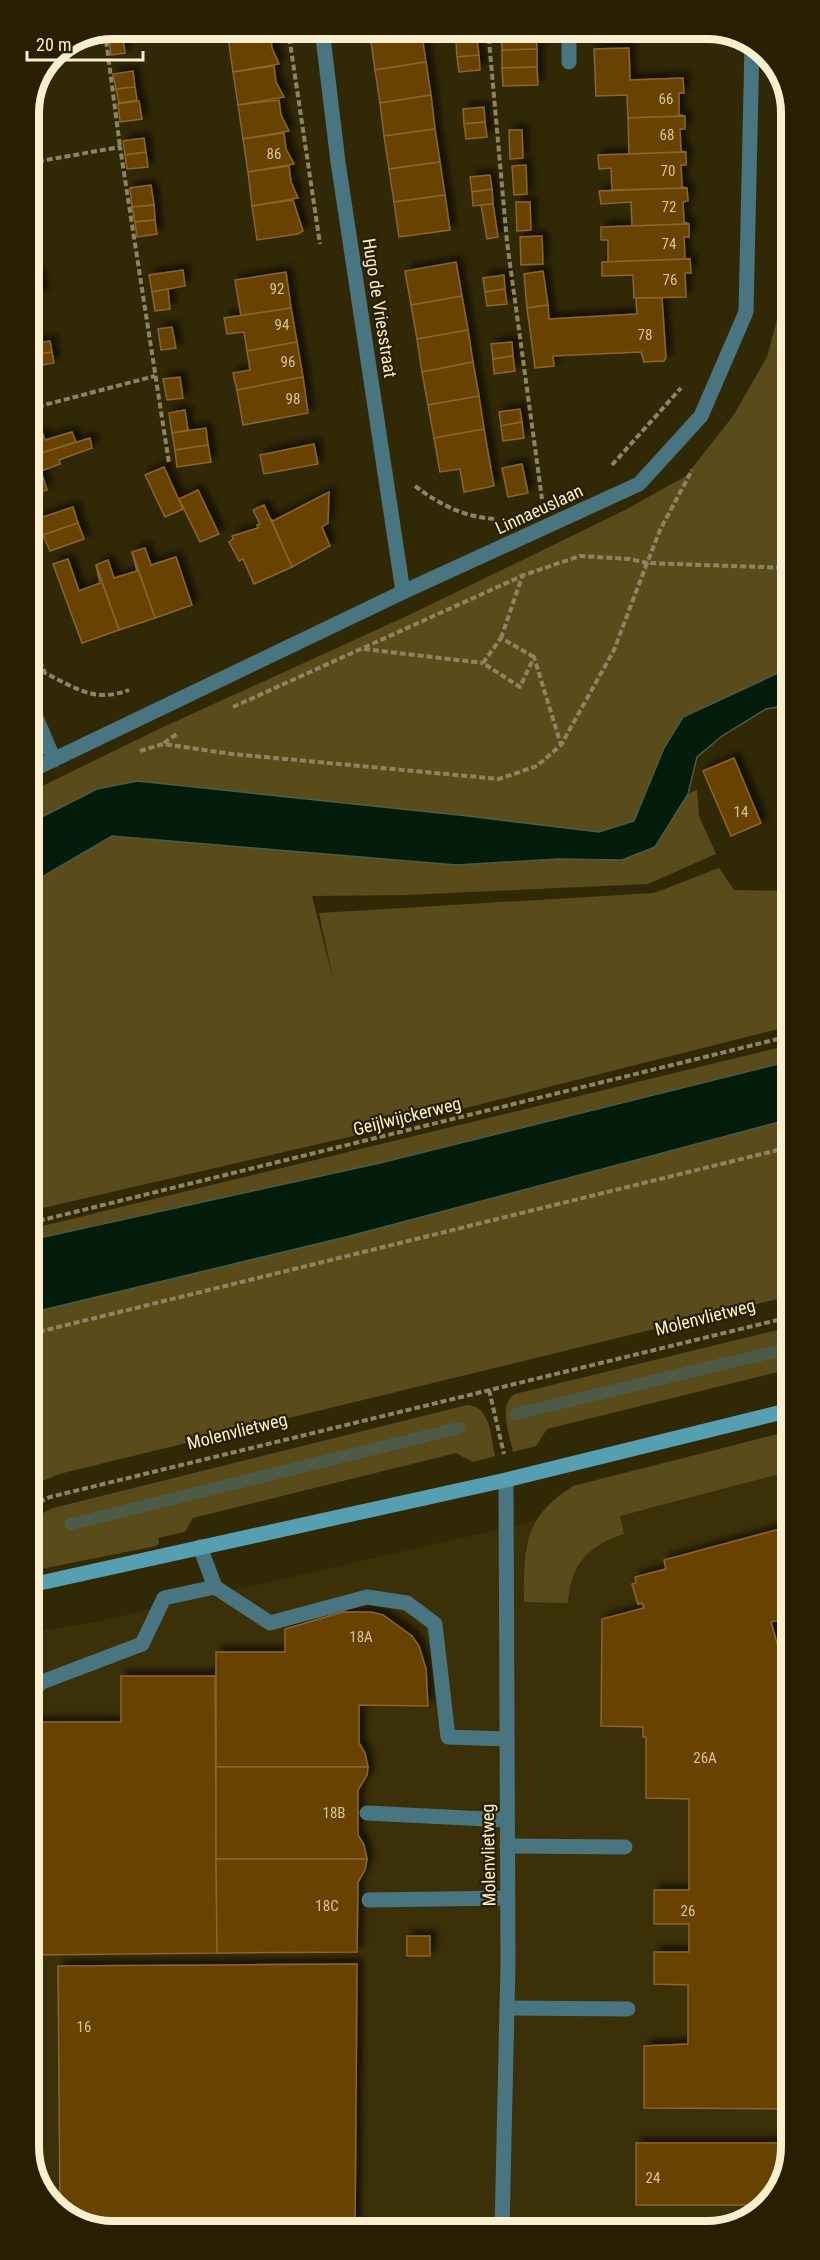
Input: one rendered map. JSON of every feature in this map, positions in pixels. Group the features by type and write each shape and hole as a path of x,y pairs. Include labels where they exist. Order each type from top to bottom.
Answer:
{"street":[{"name":"Hugo de Vriesstraat","path":"323,39 338,162 403,592"},
{"path":"568,39 569,62"},
{"name":"Linnaeuslaan","path":"39,767 403,592 639,484 701,416 746,312 752,54"},
{"path":"39,723 54,760"},
{"path":"39,1583 506,1480 781,1412"},
{"name":"Molenvlietweg","path":"502,2221 508,1898 506,1480"},
{"path":"200,1547 214,1587 270,1623 367,1597 407,1603 435,1624 448,1737 506,1739"},
{"path":"39,1685 142,1644 164,1598 214,1587"},
{"path":"367,1813 506,1820"},
{"path":"507,1846 625,1847"},
{"path":"369,1900 508,1898"},
{"path":"507,2008 628,2009"}],"path":[{"path":"290,39 320,247"},
{"path":"489,39 507,242 546,527"},
{"path":"106,40 120,147 169,463"},
{"path":"39,161 120,147"},
{"path":"39,406 155,376"},
{"path":"609,467 689,379"},
{"path":"382,454 410,481 437,502 472,517 496,519"},
{"path":"163,744 232,754 499,779 537,766 561,745 614,650 660,530 693,467"},
{"path":"534,504 552,495"},
{"path":"483,663 501,638 524,575 513,543"},
{"path":"232,708 524,575 580,556 630,559 647,563 781,568"},
{"path":"501,638 534,657 561,745"},
{"path":"364,649 483,663 520,687 534,657"},
{"path":"39,660 45,674 95,697 115,695 137,687"},
{"path":"130,755 163,744 181,731"},
{"name":"Geijlwijckerweg","path":"39,1221 781,1038"},
{"path":"39,1332 781,1149"},
{"name":"Molenvlietweg","path":"39,1502 50,1497 781,1319"},
{"path":"489,1390 504,1452 506,1480"}],"shaded area":[{"path":"781,305 781,672 683,717 664,748 634,822 599,833 468,816 137,781 97,789 39,818 39,788 161,728 409,615 625,510 686,476 733,416 767,357"},
{"path":"781,672 781,706 766,709 722,736 697,757 688,794 655,847 622,860 558,859 456,865 112,836 39,879 39,818 97,789 137,781 599,832 634,821 664,748 683,717"},
{"path":"697,790 699,816 716,854 648,884 405,895 312,896 334,983 319,913 654,893 719,868 734,890 781,891 781,1028 379,1130 39,1209 39,879 112,836 456,865 558,859 622,860 655,847 688,794"},
{"path":"781,1047 781,1063 380,1163 39,1238 39,1227"},
{"path":"781,1063 781,1121 346,1237 39,1311 39,1238 380,1163"},
{"path":"781,1121 781,1298 59,1474 39,1483 39,1311 346,1237"},
{"path":"781,1329 781,1371 547,1429 536,1446 513,1452 506,1413 507,1405 515,1394"},
{"path":"467,1405 481,1411 485,1417 491,1432 495,1456 473,1462 456,1453 193,1518 185,1532 158,1538 159,1543 156,1546 39,1569 39,1515 53,1508"},
{"path":"781,1433 781,1474 620,1516 624,1534 600,1544 583,1559 573,1578 568,1603 524,1602 526,1550 530,1535 544,1510 573,1486"},
{"path":"781,1464 781,2147 777,2171 766,2192 756,2203 740,2213 707,2221 108,2221 85,2215 64,2203 49,2184 42,2166 39,2147 39,1631 91,1623"}],"building":[{"path":"109,39 123,39 125,53 111,55"},
{"path":"228,39 271,39 279,64 233,72"},
{"path":"371,39 423,39 426,62 375,70"},
{"path":"501,39 536,39 537,49 502,50"},
{"path":"477,40 479,55 457,57 456,42"},
{"path":"629,48 630,80 683,78 684,93 679,93 679,115 685,116 628,118 627,95 596,96 594,49"},
{"path":"537,49 537,67 502,68 502,50"},
{"path":"479,55 480,70 459,72 457,57"},
{"path":"426,62 431,95 380,103 375,70"},
{"path":"274,66 276,82 284,97 238,105 233,72"},
{"path":"537,67 538,85 503,86 502,68"},
{"path":"133,71 135,87 116,89 113,74"},
{"path":"135,87 137,100 119,103 116,89"},
{"path":"431,95 435,129 384,136 380,103"},
{"path":"279,100 281,115 289,131 243,139 238,105"},
{"path":"139,101 142,119 120,122 118,104"},
{"path":"484,107 485,122 464,124 463,109"},
{"path":"685,116 685,129 680,129 681,151 686,152 629,154 628,118"},
{"path":"485,122 487,137 466,139 464,124"},
{"path":"435,129 440,162 389,169 384,136"},
{"path":"509,130 522,130 523,158 510,159"},
{"path":"284,133 286,149 294,164 248,172 243,139"},
{"path":"144,138 146,152 125,155 123,141"},
{"path":"146,152 148,167 127,169 125,155"},
{"path":"686,152 686,165 681,165 682,187 687,188 612,190 611,168 599,169 598,155"},
{"path":"440,162 445,195 394,202 389,169"},
{"path":"526,165 527,194 514,195 512,166"},
{"path":"289,166 291,182 298,198 252,206 248,172"},
{"path":"490,175 492,189 472,192 470,177"},
{"path":"151,185 154,205 132,207 130,188"},
{"path":"687,188 688,201 683,202 684,222 689,224 632,226 631,202 601,204 599,191"},
{"path":"492,189 493,204 473,206 472,192"},
{"path":"445,195 450,230 399,237 394,202"},
{"path":"293,200 303,231 298,234 257,240 252,206"},
{"path":"516,202 530,202 531,230 517,231"},
{"path":"493,204 498,237 487,239 481,205"},
{"path":"154,205 155,220 135,222 132,207"},
{"path":"155,220 157,234 137,237 135,222"},
{"path":"689,224 689,237 684,237 685,259 690,259 608,262 608,240 601,240 601,227"},
{"path":"542,236 543,264 521,265 520,237"},
{"path":"690,259 691,273 685,273 686,297 634,298 633,275 602,276 602,262"},
{"path":"456,262 462,296 411,305 405,271"},
{"path":"183,270 185,286 152,292 149,275"},
{"path":"543,271 548,305 527,308 524,274"},
{"path":"286,272 291,308 241,316 235,280"},
{"path":"504,275 505,289 485,292 483,278"},
{"path":"39,283 42,295 39,295"},
{"path":"168,289 170,309 155,311 152,292"},
{"path":"505,289 507,304 487,306 485,292"},
{"path":"462,296 468,330 417,339 411,305"},
{"path":"636,298 662,298 666,358 664,361 644,362 641,352 553,356 554,366 535,368 527,308 548,305 549,319 637,314"},
{"path":"291,308 297,342 247,351 244,332 227,334 224,318"},
{"path":"172,327 176,348 161,350 158,329"},
{"path":"468,330 473,362 422,372 417,339"},
{"path":"50,341 52,352 39,354 39,343"},
{"path":"297,342 303,377 237,390 233,373 250,370 247,351"},
{"path":"512,342 513,356 493,359 491,344"},
{"path":"52,352 54,363 39,366 39,354"},
{"path":"513,356 515,371 494,374 493,359"},
{"path":"473,362 479,396 428,405 422,372"},
{"path":"180,377 183,398 167,400 163,379"},
{"path":"303,377 308,413 243,425 237,390"},
{"path":"479,396 484,429 434,438 428,405"},
{"path":"520,409 522,422 501,426 499,412"},
{"path":"185,410 188,430 172,433 169,413"},
{"path":"522,422 524,438 503,441 501,426"},
{"path":"206,428 208,445 175,450 172,433"},
{"path":"484,429 494,486 464,492 460,469 440,472 434,438"},
{"path":"72,432 76,442 39,454 39,436 43,434 45,440"},
{"path":"90,438 92,448 59,460 60,464 41,471 47,490 39,492 39,454"},
{"path":"314,444 318,464 264,474 260,455"},
{"path":"208,445 211,462 177,467 175,450"},
{"path":"522,464 528,493 508,497 502,468"},
{"path":"164,467 183,509 165,517 145,475"},
{"path":"198,490 219,534 200,542 179,499"},
{"path":"329,492 328,523 322,527 330,546 292,567 271,519 273,521"},
{"path":"264,505 292,567 254,584 243,559 239,561 229,542 233,539 232,536 258,528 257,525 260,524 253,510"},
{"path":"73,507 78,523 43,535 39,518"},
{"path":"78,523 84,539 50,551 43,535"},
{"path":"145,548 151,565 176,557 192,605 155,618 132,552"},
{"path":"132,552 155,618 119,630 96,565 108,560 114,578 137,571"},
{"path":"68,559 79,591 100,583 96,565 119,630 82,643 53,564"},
{"path":"734,758 761,823 731,836 703,771"},
{"path":"781,1529 781,1620 771,1622 777,1643 781,1643 781,2109 644,2108 644,2046 688,2044 688,1985 654,1984 654,1952 689,1952 689,1924 654,1924 654,1890 689,1890 689,1799 646,1798 646,1737 643,1737 643,1727 601,1726 602,1619 644,1608 642,1603 638,1604 632,1584 636,1583 635,1577 666,1569 664,1560"},
{"path":"343,1612 371,1612 383,1615 412,1636 419,1646 426,1669 428,1706 359,1705 359,1743 365,1753 368,1767 216,1767 216,1652 285,1652 285,1629"},
{"path":"121,1676 215,1676 217,1953 39,1955 39,1722 121,1722"},
{"path":"216,1767 368,1767 367,1775 358,1790 358,1835 364,1845 367,1859 216,1859"},
{"path":"216,1859 367,1859 365,1870 358,1882 357,1952 217,1953"},
{"path":"407,1936 430,1936 430,1956 407,1956"},
{"path":"357,1964 355,2221 108,2221 85,2215 64,2203 60,2198 58,1966"},
{"path":"636,2143 781,2143 777,2171 766,2192 753,2205 636,2205"}],"waterway":[{"path":"515,1414 781,1350"},
{"path":"71,1524 459,1428"}]}
